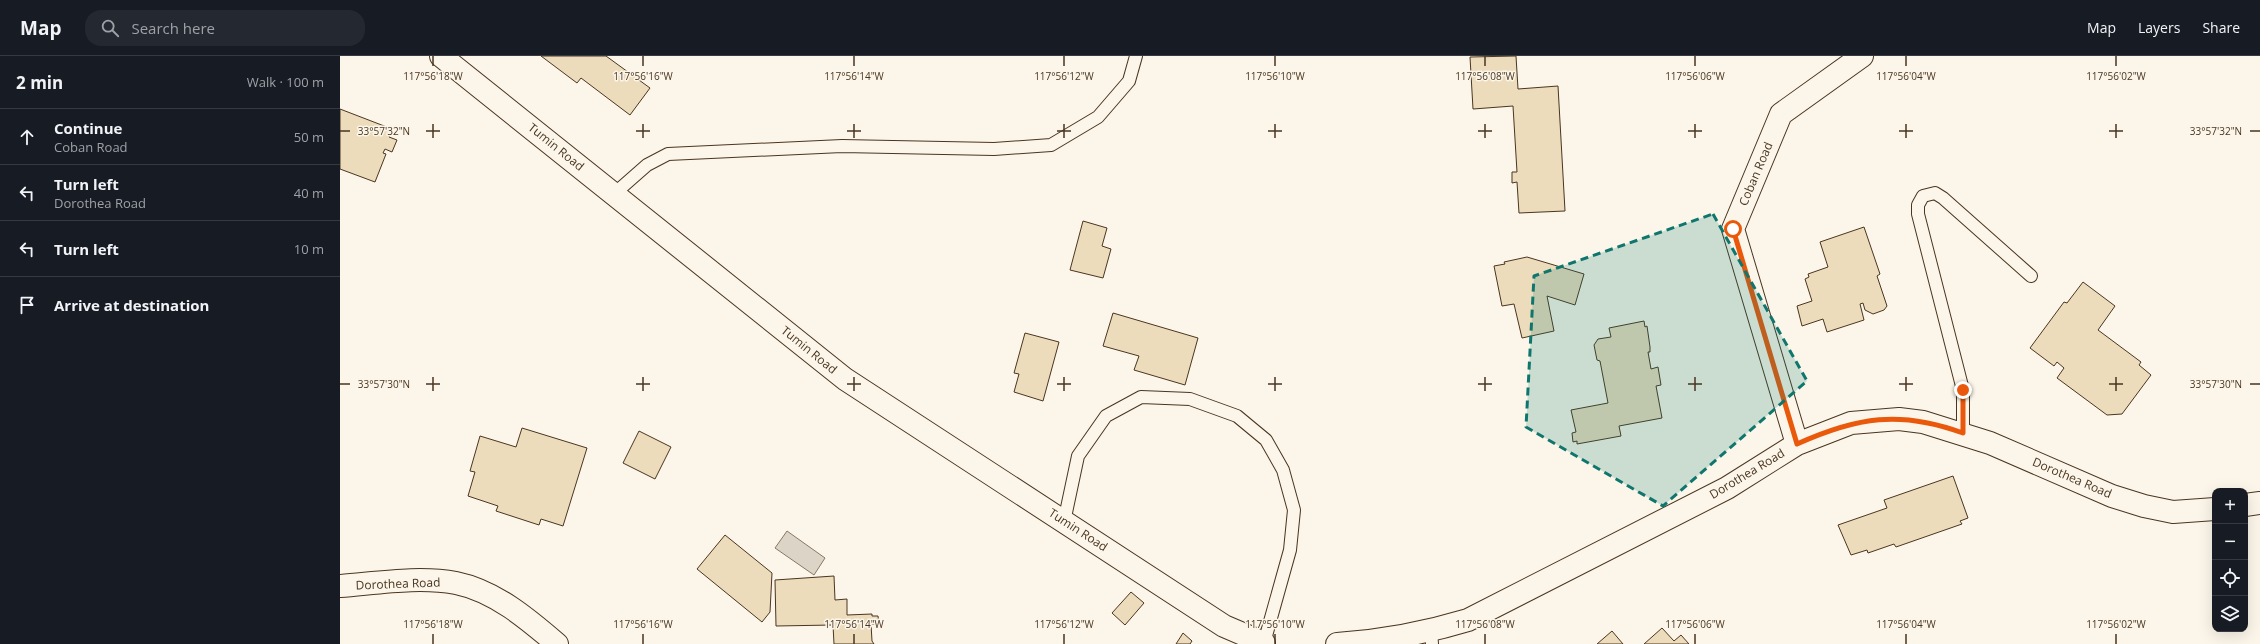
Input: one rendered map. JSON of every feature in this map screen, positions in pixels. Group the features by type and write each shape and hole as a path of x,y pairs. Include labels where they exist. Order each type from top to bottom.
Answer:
{"street":[{"name":"Tumin Road","path":"441,56 845,379 1224,626 1267,644"},
{"name":"Coban Road","path":"1797,444 1733,229 1781,114 1862,56"},
{"name":"Dorothea Road","path":"1337,644 1432,638 1727,488 1797,444 1852,423 1899,419 1923,422 1963,433 2112,496 2144,506 2173,512 2212,509"},
{"path":"2248,505 2260,503"},
{"name":"Dorothea Road","path":"340,586 410,581 456,583 478,590 503,602 557,644"}],"lane":[{"path":"614,194 647,165 668,154 842,146 994,149 1051,145 1098,117 1129,81 1136,56"},
{"path":"1963,433 1963,390 1918,214 1918,205 1923,196 1935,193 2031,276"},
{"path":"1064,522 1078,456 1106,416 1141,397 1190,399 1237,416 1266,440 1283,470 1294,510 1290,550 1267,644"}],"highlighted area":[{"path":"1713,214 1807,381 1663,506 1526,427 1534,276"}],"shaded area":[{"path":"787,531 825,558 814,575 775,548"}],"building":[{"path":"541,56 606,56 650,88 630,115 581,78 577,83"},
{"path":"1516,56 1518,89 1558,86 1565,211 1519,213 1517,182 1512,183 1512,172 1517,172 1513,106 1473,109 1470,57"},
{"path":"340,109 392,129 389,137 397,140 392,152 385,149 383,153 386,154 375,182 340,169"},
{"path":"1083,221 1107,228 1102,246 1111,249 1103,278 1070,270"},
{"path":"1864,227 1880,274 1877,276 1887,306 1884,310 1873,314 1865,310 1863,303 1860,304 1864,320 1827,332 1823,319 1802,326 1797,306 1812,301 1805,279 1809,277 1808,274 1828,267 1820,242"},
{"path":"1527,257 1584,274 1575,305 1547,296 1554,331 1522,338 1514,304 1502,306 1494,266 1505,264 1504,262"},
{"path":"2083,282 2115,306 2098,330 2141,362 2139,365 2151,375 2122,414 2107,415 2057,378 2064,368 2057,362 2054,366 2030,348 2064,302 2067,303"},
{"path":"1113,313 1198,338 1185,385 1134,370 1139,356 1103,346"},
{"path":"1644,321 1645,327 1647,326 1650,347 1650,352 1648,352 1651,369 1658,367 1661,385 1656,386 1662,418 1619,426 1621,436 1577,444 1577,441 1573,442 1572,433 1576,432 1571,410 1608,403 1600,361 1597,360 1594,345 1598,339 1611,337 1609,328"},
{"path":"1025,333 1059,342 1043,401 1014,392 1019,374 1014,373"},
{"path":"522,428 587,448 563,526 541,519 539,525 496,511 498,506 468,496 475,472 470,471 480,436 516,447"},
{"path":"639,431 671,447 655,479 623,463"},
{"path":"1953,476 1968,518 1960,521 1962,524 1896,547 1894,544 1868,553 1867,550 1851,555 1838,525 1887,508 1884,500"},
{"path":"725,535 772,573 770,612 762,622 697,569"},
{"path":"834,576 835,600 847,599 847,615 872,614 872,616 878,616 879,624 871,624 872,641 874,644 834,644 833,625 776,626 775,580"},
{"path":"1131,592 1144,603 1125,625 1112,613"},
{"path":"1662,628 1674,641 1681,635 1689,644 1644,644"},
{"path":"1612,631 1623,644 1597,644"},
{"path":"1183,633 1192,641 1190,644 1176,644"}],"route":[{"path":"1733,229 1797,444 1826,431 1852,423 1872,420 1899,419 1923,422 1963,433 1963,390"}]}
